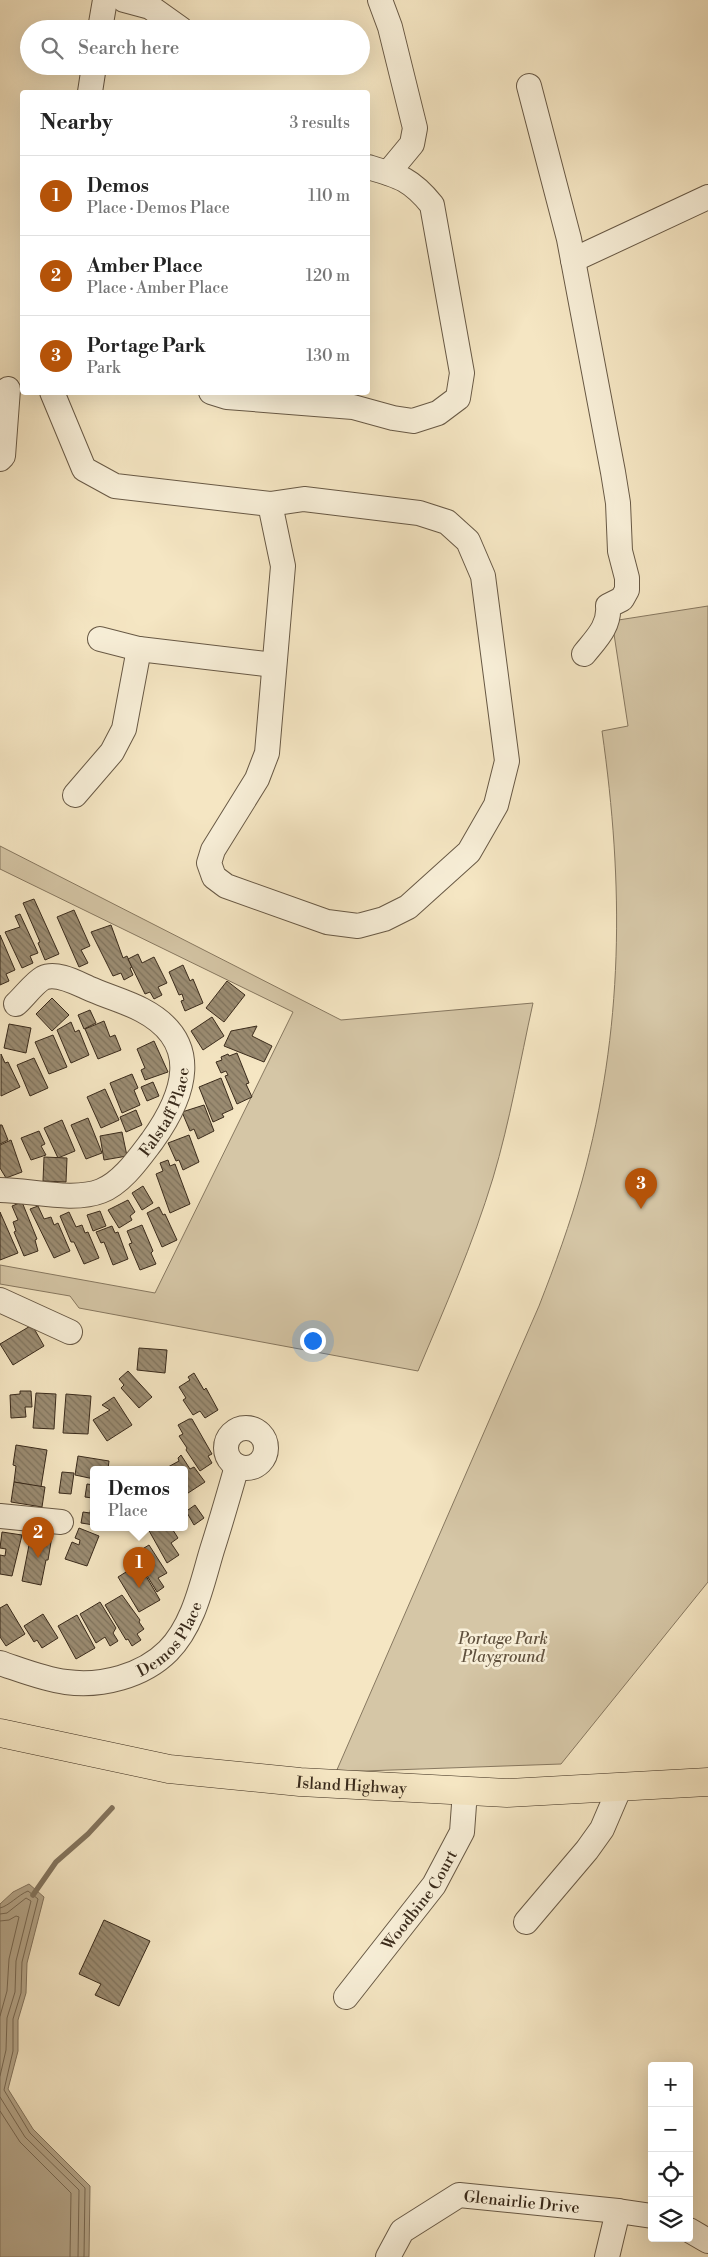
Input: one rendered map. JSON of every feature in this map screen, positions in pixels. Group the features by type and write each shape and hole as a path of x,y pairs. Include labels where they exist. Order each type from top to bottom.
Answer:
{"main road":[{"name":"Island Highway","path":"0,1734 169,1769 300,1782 507,1792 708,1782"}],"street":[{"path":"102,20 105,0"},
{"path":"124,0 150,8 168,20"},
{"path":"378,170 412,144 414,128 390,27 380,0"},
{"path":"90,90 93,75"},
{"path":"529,86 573,260 618,503 620,552 627,578 627,590 622,599 608,606 609,615 604,630 584,654"},
{"path":"221,395 353,407 393,418 413,421 438,413 458,398 462,373 432,205 418,187 403,178 378,170"},
{"path":"573,260 708,198"},
{"path":"0,459 3,456 10,388"},
{"path":"53,395 84,469 115,486 270,504 304,499 419,513 446,522 468,541 483,576 507,761 496,805 469,852 408,907 384,919 358,926 327,922 226,886 214,877 209,863 213,850 257,779 267,753 283,566 270,504"},
{"path":"100,639 138,649 274,664"},
{"path":"75,795 112,752 124,729 138,649"},
{"name":"Falstaff Place","path":"0,1190 76,1195 102,1191 120,1179 160,1130 183,1077 183,1059 175,1038 161,1022 142,1010 59,976 44,978 16,1004"},
{"path":"0,1300 70,1332"},
{"name":"Demos Place","path":"0,1663 32,1674 67,1682 105,1682 138,1671 168,1651 185,1627 200,1592 238,1466"},
{"path":"0,1516 61,1522"},
{"path":"526,1922 587,1850 602,1828 620,1787"},
{"name":"Woodbine Court","path":"346,1997 434,1885 462,1832 465,1791"},
{"name":"Glenairlie Drive","path":"388,2257 402,2231 459,2195 648,2215"},
{"path":"607,2257 618,2211"},
{"path":"693,2232 708,2241"}],"green space":[{"name":"Portage Park Playground","path":"708,606 708,1582 561,1764 336,1772 539,1306 572,1213 596,1124 613,1012 616,957 614,845 602,731 628,726 612,621"},
{"path":"0,846 341,1020 533,1003 510,1113 493,1178 468,1251 418,1371 79,1308 70,1296 0,1284 0,1265 155,1293 293,1012 0,869"}],"water":[{"path":"29,1884 44,1897 27,1963 26,1993 18,2020 18,2051 8,2089 33,2129 90,2186 89,2257 0,2257 0,1904 13,1892"}],"building":[{"path":"34,899 59,954 45,960 38,943 40,942 23,903"},
{"path":"74,910 90,946 81,950 88,963 79,967 57,917"},
{"path":"20,914 38,953 30,956 33,963 22,968 5,932 20,927 15,916"},
{"path":"111,925 123,958 127,956 132,967 130,968 133,975 124,980 121,973 113,976 91,932"},
{"path":"0,935 15,970 6,974 9,981 0,985"},
{"path":"138,954 142,963 154,957 167,983 158,987 162,995 154,999 150,992 145,994 128,959"},
{"path":"183,965 190,981 193,979 203,1003 185,1011 181,1001 184,1000 182,994 179,995 169,972"},
{"path":"227,981 245,995 224,1022 206,1008"},
{"path":"52,998 69,1015 52,1031 36,1014"},
{"path":"90,1010 96,1023 84,1029 78,1015"},
{"path":"212,1017 224,1036 203,1050 191,1031"},
{"path":"104,1021 110,1037 115,1035 121,1050 98,1059 85,1029"},
{"path":"71,1022 75,1032 79,1030 89,1055 71,1063 57,1030"},
{"path":"9,1024 31,1028 26,1053 4,1048"},
{"path":"257,1026 252,1036 272,1046 264,1062 224,1046 231,1031"},
{"path":"53,1035 67,1067 49,1074 35,1042"},
{"path":"154,1041 168,1072 145,1080 141,1070 145,1068 137,1049"},
{"path":"237,1053 249,1083 246,1084 252,1097 237,1104 225,1076 228,1075 226,1071 221,1073 216,1062 222,1060 221,1057 228,1054 229,1056"},
{"path":"1,1054 5,1063 8,1062 20,1087 1,1096"},
{"path":"34,1058 48,1088 30,1096 17,1065"},
{"path":"132,1074 138,1088 134,1090 140,1105 122,1113 110,1083"},
{"path":"221,1078 233,1109 222,1114 224,1117 213,1122 199,1087"},
{"path":"153,1082 159,1096 147,1101 141,1087"},
{"path":"105,1089 119,1120 101,1128 87,1097"},
{"path":"204,1105 214,1131 198,1139 194,1129 190,1131 182,1112"},
{"path":"136,1110 142,1125 126,1132 120,1117"},
{"path":"88,1118 102,1153 86,1159 71,1125"},
{"path":"62,1120 75,1151 58,1158 44,1128"},
{"path":"0,1125 2,1125 8,1140 0,1144"},
{"path":"39,1131 45,1144 41,1146 46,1155 31,1160 21,1138"},
{"path":"122,1132 127,1156 104,1160 100,1136"},
{"path":"189,1135 199,1162 183,1170 179,1160 176,1161 168,1143"},
{"path":"11,1140 22,1172 6,1178 0,1168 0,1145"},
{"path":"44,1157 67,1158 66,1182 43,1181"},
{"path":"168,1160 170,1166 175,1164 190,1204 170,1213 156,1174 163,1171 160,1163"},
{"path":"143,1186 153,1203 142,1210 132,1193"},
{"path":"128,1200 135,1212 130,1216 132,1220 119,1228 108,1210"},
{"path":"22,1202 37,1239 35,1240 38,1251 24,1256 14,1232 16,1231 13,1222 18,1220 12,1206"},
{"path":"38,1206 44,1219 51,1217 54,1225 58,1223 70,1251 54,1258 30,1209"},
{"path":"159,1207 163,1215 165,1214 177,1240 162,1247 147,1213"},
{"path":"100,1211 106,1226 93,1231 87,1215"},
{"path":"0,1212 18,1253 0,1260"},
{"path":"69,1212 76,1227 82,1225 85,1233 88,1232 99,1258 84,1264 74,1242 71,1242 60,1216"},
{"path":"142,1225 153,1251 151,1253 156,1264 140,1270 129,1244 132,1243 127,1231"},
{"path":"112,1226 115,1233 118,1232 128,1259 113,1265 104,1242 101,1243 96,1232"},
{"path":"32,1325 44,1346 13,1365 0,1344"},
{"path":"139,1348 167,1350 165,1373 137,1370"},
{"path":"128,1371 152,1397 139,1408 121,1388 124,1385 119,1379"},
{"path":"194,1373 204,1390 206,1388 218,1410 205,1418 200,1411 193,1415 183,1400 186,1398 179,1387 190,1380 188,1377"},
{"path":"20,1391 31,1391 32,1407 25,1407 26,1417 11,1418 10,1395 20,1394"},
{"path":"36,1393 56,1394 54,1429 33,1428"},
{"path":"66,1394 91,1396 88,1434 63,1433"},
{"path":"114,1397 132,1425 107,1441 93,1420 110,1410 102,1405"},
{"path":"192,1419 212,1454 208,1456 212,1463 200,1471 179,1436 183,1434 178,1425"},
{"path":"16,1445 47,1450 41,1487 14,1482 16,1466 13,1465"},
{"path":"181,1455 190,1469 194,1467 205,1482 188,1493 188,1466 170,1466 179,1461 178,1458"},
{"path":"78,1456 109,1461 108,1466 90,1466 90,1478 75,1475"},
{"path":"62,1472 74,1473 71,1494 59,1493"},
{"path":"14,1482 45,1487 42,1507 11,1502"},
{"path":"87,1484 90,1484 90,1498 85,1497"},
{"path":"195,1505 204,1518 194,1525 188,1514 188,1510"},
{"path":"83,1512 90,1513 90,1524 81,1523"},
{"path":"79,1528 99,1536 87,1566 65,1559 72,1542 79,1545 80,1540 75,1538"},
{"path":"149,1531 174,1531 178,1538 171,1543 179,1555 167,1563"},
{"path":"2,1532 22,1535 12,1576 0,1574 0,1555 5,1556 6,1549 0,1548"},
{"path":"40,1533 52,1536 41,1585 22,1581 30,1540 38,1542"},
{"path":"149,1545 167,1573 158,1578 164,1587 157,1592 134,1554"},
{"path":"139,1564 160,1600 139,1612 118,1577"},
{"path":"122,1595 140,1620 139,1622 144,1629 137,1634 141,1640 132,1646 128,1639 126,1640 105,1605"},
{"path":"100,1602 116,1628 113,1633 118,1641 110,1646 105,1637 96,1643 80,1614"},
{"path":"7,1604 25,1634 6,1646 0,1637 0,1608"},
{"path":"43,1614 58,1638 42,1648 37,1640 34,1642 24,1626"},
{"path":"77,1615 95,1648 76,1659 58,1626"},
{"path":"104,1920 150,1941 119,2006 95,1995 101,1984 79,1974"}],"waterway":[{"path":"33,1895 56,1862 88,1834 112,1808"}],"place":[{"name":"Portage Park","path":"641,1209"},
{"name":"Amber Place","path":"38,1558"},
{"name":"Demos","path":"139,1588"}]}
